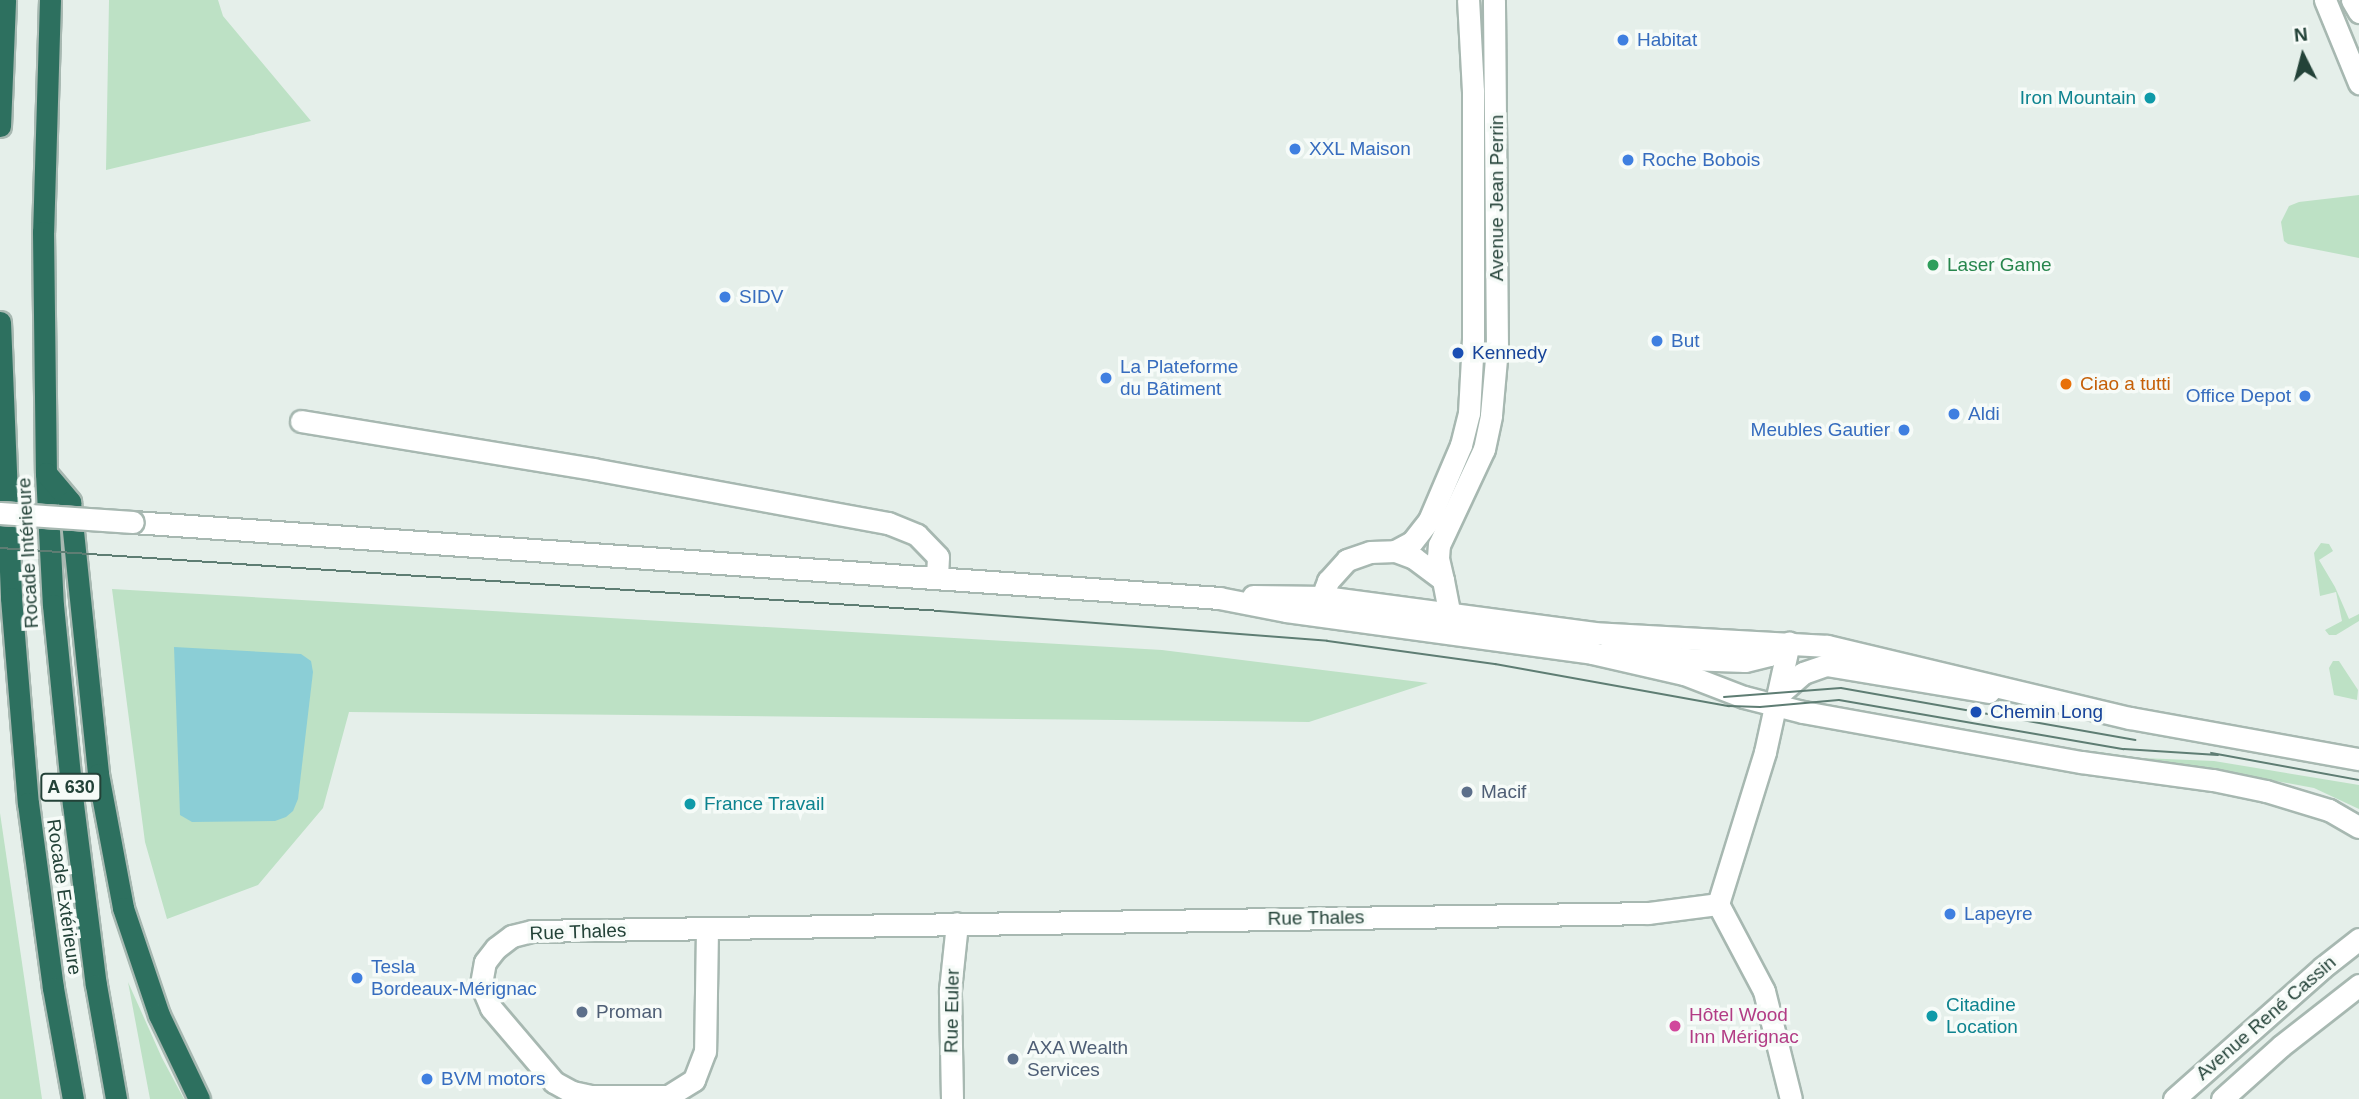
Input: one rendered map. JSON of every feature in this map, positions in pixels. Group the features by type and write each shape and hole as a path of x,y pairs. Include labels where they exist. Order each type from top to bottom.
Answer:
{"highway":[{"path":"0,126 5,0"},
{"name":"Rocade Intérieure","path":"50,0 43,232 46,473 53,605 72,804 96,985 116,1099"},
{"name":"Rocade Extérieure","path":"0,322 11,598 28,803 53,988 73,1099"},
{"path":"46,473 70,502 98,774 123,908 159,1015 199,1099"}],"street":[{"name":"Avenue Jean Perrin","path":"1395,551 1412,542 1429,520 1461,445 1469,402 1473,339 1473,91 1468,0"},
{"name":"Avenue Jean Perrin","path":"1449,611 1438,558 1440,545 1474,474 1492,406 1497,348 1494,0"},
{"path":"2325,0 2359,83"},
{"path":"2352,0 2359,12"},
{"path":"1469,402 1492,406"},
{"path":"301,421 580,467 888,523 917,535 938,557 937,576"},
{"path":"0,513 937,576 1219,598 1286,611 1592,653 1684,674 1778,700 2081,762 2213,780 2312,804 2359,827"},
{"path":"1343,619 1328,606 1325,597 1328,581 1347,560 1370,552 1395,551 1414,558 1443,580"},
{"path":"1219,598 1288,595 1325,597 1449,611 1594,633 1788,643 1859,651 2130,718 2359,759"},
{"path":"1416,628 1432,625 1449,611"},
{"path":"1592,653 1640,652 1686,659 1745,661 1769,655 1788,643"},
{"path":"1788,643 1778,700 1717,904 1764,991 1791,1099"},
{"path":"1778,700 1803,673 1826,665 1973,691 2047,696"},
{"name":"Rue Thales","path":"707,929 705,1051 694,1080 668,1096 592,1096 572,1092 554,1082 491,1008 481,984 485,962 490,955 512,936 520,934 707,929 957,923 1648,913 1717,904"},
{"name":"Rue Euler","path":"951,1099 950,990 957,923"},
{"name":"Avenue René Cassin","path":"2174,1099 2322,968 2359,939"},
{"name":"Avenue René Cassin","path":"2222,1099 2281,1046 2359,985"}],"green space":[{"path":"109,0 218,0 223,16 311,121 106,170"},
{"path":"2359,195 2359,258 2284,241 2281,222 2289,206 2299,202"},
{"path":"2321,543 2329,544 2333,551 2319,560 2335,587 2349,619 2359,614 2359,621 2336,635 2329,635 2325,630 2342,621 2336,592 2320,596 2314,553"},
{"path":"112,589 1162,650 1428,683 1309,722 349,712 323,808 258,885 167,919 145,842"},
{"path":"2333,661 2339,661 2358,690 2357,700 2334,695 2329,668"},
{"path":"2093,751 2142,758 2214,761 2359,785 2359,809 2314,788 2194,766 2091,758"},
{"path":"0,813 42,1099 0,1099"},
{"path":"128,982 162,1058 184,1099 150,1099"}],"water":[{"path":"174,647 301,654 311,661 313,672 298,799 293,811 286,817 275,821 192,822 180,815"}],"tram line":[{"path":"0,548 940,611 1327,641 1495,664 1729,706 1760,707 1839,700 2124,749 2218,755"},
{"path":"1724,697 1841,688 2135,740"},
{"path":"2211,753 2359,780"}],"place":[{"name":"Habitat","path":"1623,40"},
{"name":"Iron Mountain","path":"2150,98"},
{"name":"XXL Maison","path":"1295,149"},
{"name":"Roche Bobois","path":"1628,160"},
{"name":"Laser Game","path":"1933,265"},
{"name":"SIDV","path":"725,297"},
{"name":"But","path":"1657,341"},
{"name":"Kennedy","path":"1458,353"},
{"name":"La Plateforme du Bâtiment","path":"1106,378"},
{"name":"Ciao a tutti","path":"2066,384"},
{"name":"Office Depot","path":"2305,396"},
{"name":"Aldi","path":"1954,414"},
{"name":"Meubles Gautier","path":"1904,430"},
{"name":"Chemin Long","path":"1976,712"},
{"name":"Macif","path":"1467,792"},
{"name":"France Travail","path":"690,804"},
{"name":"Lapeyre","path":"1950,914"},
{"name":"Tesla Bordeaux-Mérignac","path":"357,978"},
{"name":"Proman","path":"582,1012"},
{"name":"Citadine Location","path":"1932,1016"},
{"name":"Hôtel Wood Inn Mérignac","path":"1675,1026"},
{"name":"AXA Wealth Services","path":"1013,1059"},
{"name":"BVM motors","path":"427,1079"}]}
